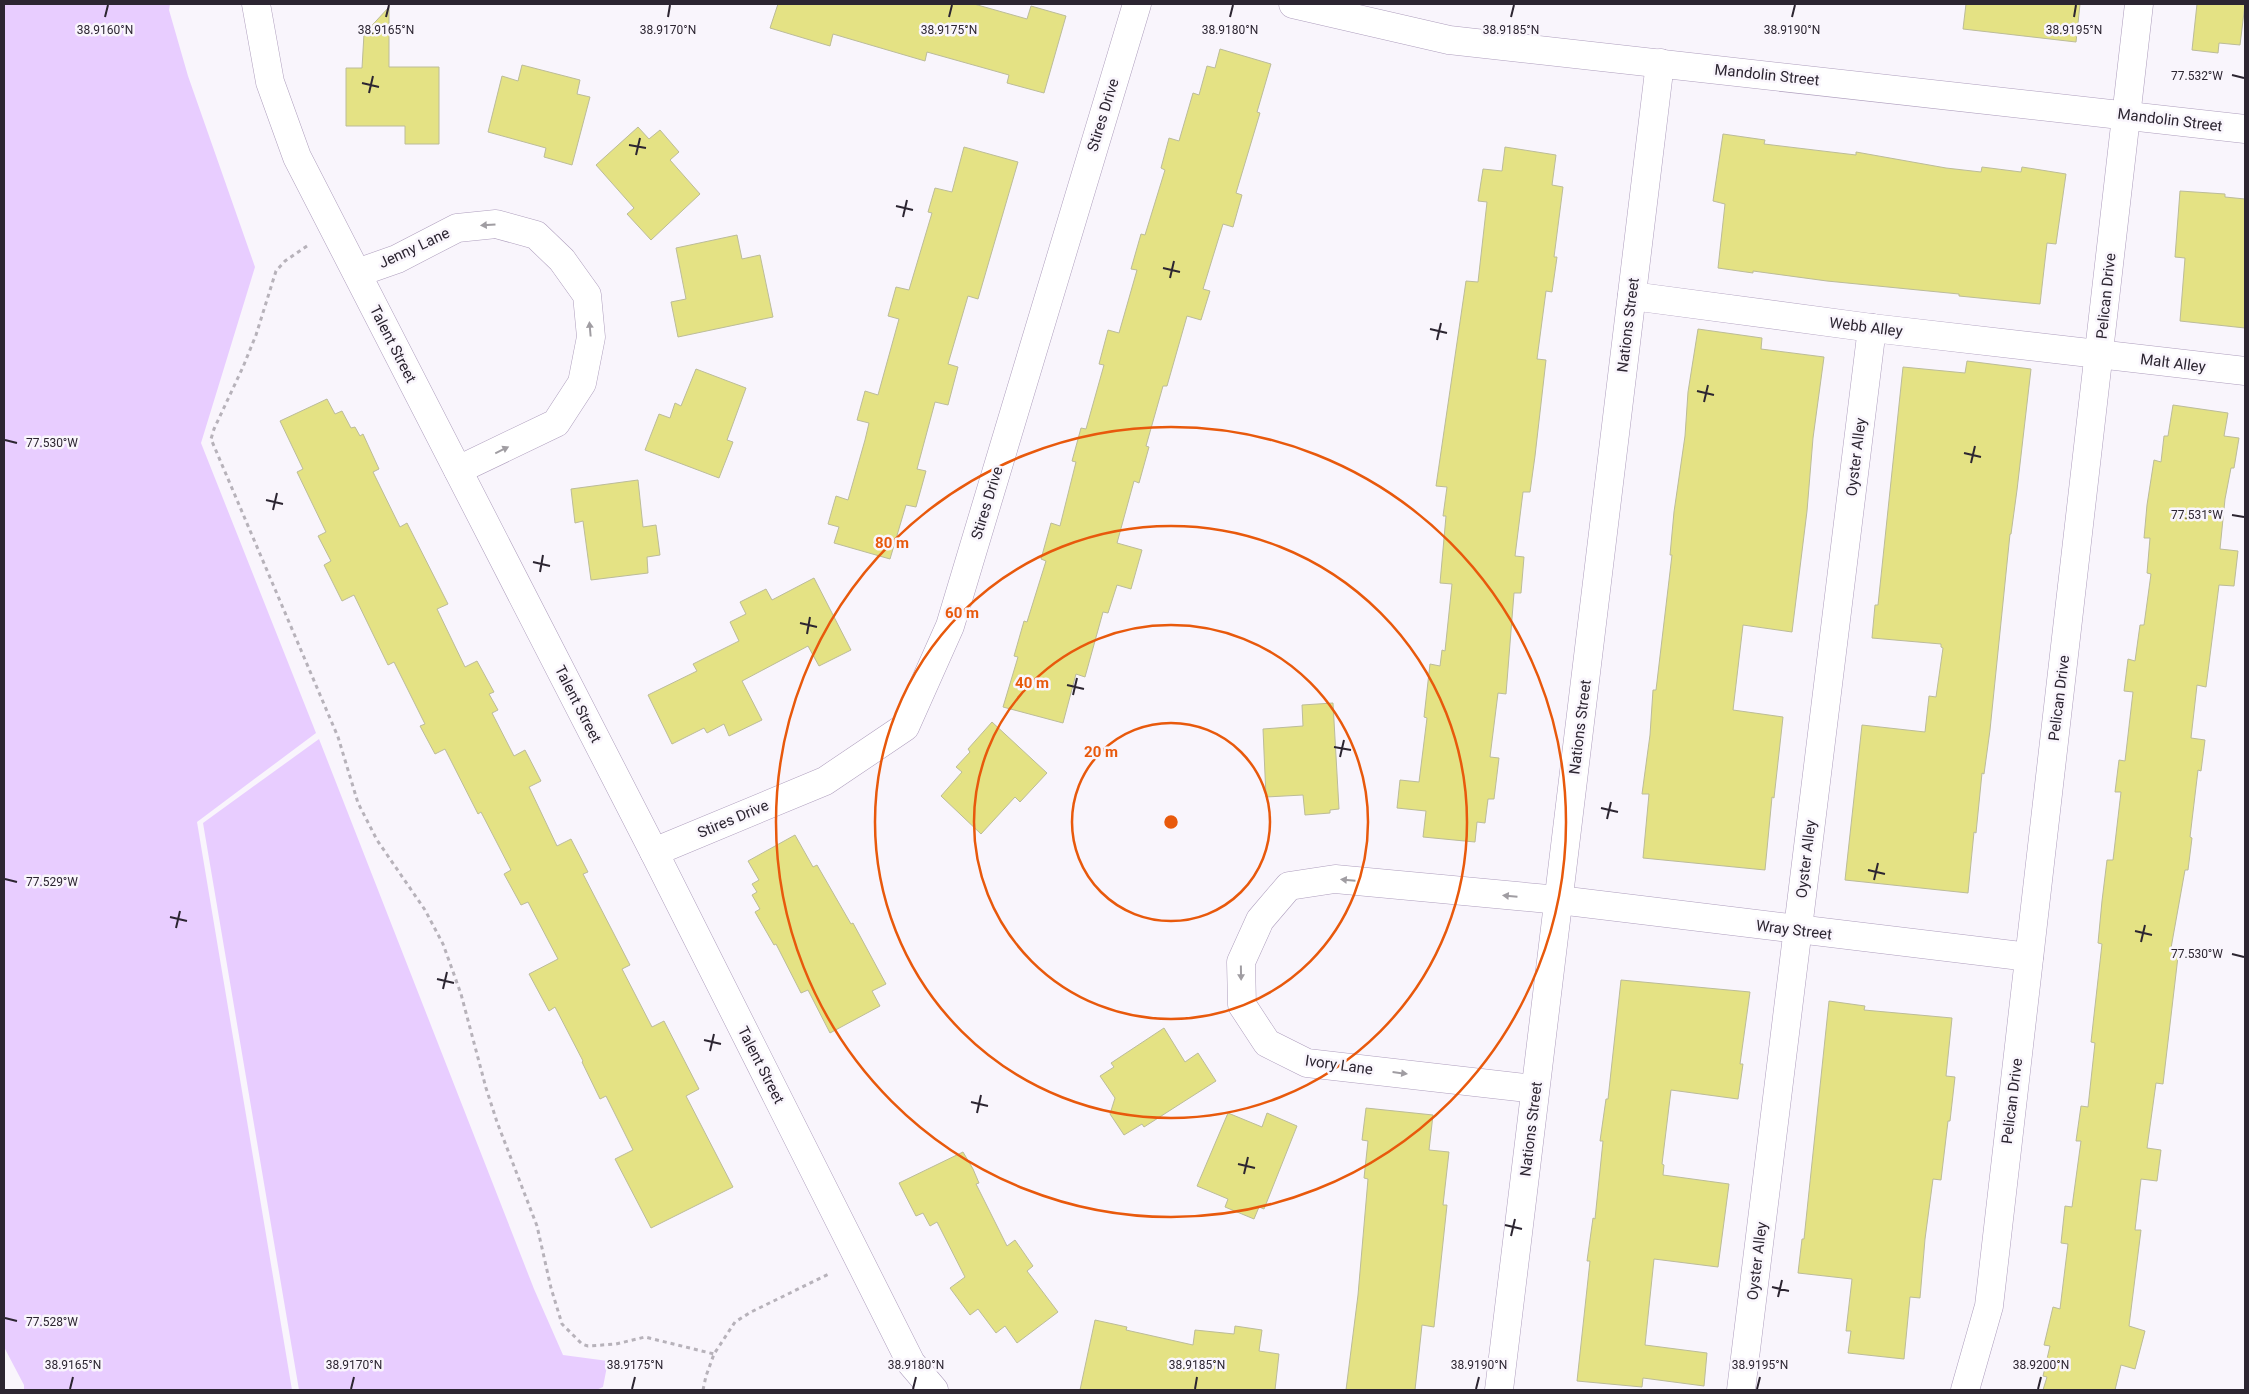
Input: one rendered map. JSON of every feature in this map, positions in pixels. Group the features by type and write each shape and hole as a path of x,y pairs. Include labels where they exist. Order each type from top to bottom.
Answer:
{"street":[{"name":"Talent Street","path":"256,4 270,82 297,157 654,852 912,1363 934,1390"},
{"name":"Stires Drive","path":"654,852 825,781 905,727 950,626 1137,4"},
{"name":"Mandolin Street","path":"1293,4 1449,40 2245,129"},
{"name":"Pelican Drive","path":"1965,1390 1989,1306 2139,4"},
{"name":"Nations Street","path":"1499,1390 1660,63"},
{"name":"Jenny Lane","path":"357,273 397,259 456,228 496,224 536,235 562,260 586,296 590,337 582,383 556,423 458,470"},
{"name":"Webb Alley","path":"1632,296 1872,328 2100,354"},
{"name":"Oyster Alley","path":"1741,1390 1872,328"},
{"name":"Malt Alley","path":"2100,354 2245,371"},
{"name":"Ivory Lane","path":"1535,1089 1308,1063 1267,1043 1242,1005 1241,962 1260,920 1289,886 1335,879 1559,900"},
{"name":"Wray Street","path":"1559,900 1797,931 2029,958"}],"path":[{"path":"334,229 303,248 276,271 256,335 214,429 212,439 338,737 358,803 377,840 424,910 443,944 461,994 497,1122 537,1226 551,1288 562,1324 582,1344 588,1346 616,1344 645,1337 714,1354"},
{"path":"703,1390 714,1354 735,1322 751,1312 859,1259"}],"shaded area":[{"path":"4,4 170,4 169,10 188,76 255,267 201,443 316,733 197,822 292,1390 24,1390 24,1385 4,1347"},
{"path":"319,739 534,1289 563,1355 608,1361 603,1387 596,1390 299,1390 203,823"}],"building":[{"path":"778,4 974,4 1027,19 1031,6 1066,16 1044,93 1007,83 1009,75 927,52 925,61 833,34 830,46 770,28"},
{"path":"1966,4 2080,4 2076,42 1963,29"},
{"path":"2197,4 2245,4 2240,45 2219,43 2218,53 2192,50"},
{"path":"389,7 389,67 439,67 439,144 405,144 405,126 346,126 346,68 362,68 364,34"},
{"path":"1220,49 1271,64 1257,112 1260,113 1236,193 1242,195 1233,227 1223,224 1203,289 1210,291 1201,320 1187,316 1167,386 1163,386 1146,446 1149,447 1139,483 1134,481 1117,543 1142,550 1131,589 1117,585 1108,613 1103,612 1085,677 1076,674 1063,723 1003,707 1018,657 1014,656 1024,621 1027,622 1046,561 1041,559 1051,523 1060,526 1076,462 1072,461 1081,428 1086,429 1104,365 1099,364 1108,330 1119,333 1137,270 1131,269 1141,234 1145,235 1165,170 1161,168 1169,138 1179,141 1193,93 1199,95 1207,66 1215,68"},
{"path":"522,65 580,80 577,94 590,97 572,165 544,157 546,148 488,132 502,76 518,81"},
{"path":"638,127 649,139 660,130 679,152 670,160 700,194 651,240 627,214 634,208 596,165"},
{"path":"1723,134 1765,140 1764,144 1856,155 1856,152 1946,168 1981,172 1982,167 2021,172 2022,167 2066,174 2056,244 2047,243 2040,304 1718,268 1725,204 1713,201"},
{"path":"964,147 1018,162 978,299 968,296 948,364 958,367 948,405 935,402 917,469 926,471 916,507 906,505 890,559 834,543 839,527 828,524 836,496 848,500 869,423 857,420 865,391 878,395 899,319 888,316 896,287 909,290 932,213 928,212 935,188 952,192"},
{"path":"1505,147 1556,155 1552,185 1563,187 1554,257 1557,257 1552,292 1546,291 1537,359 1546,360 1535,456 1530,492 1523,492 1515,556 1524,557 1521,593 1514,593 1506,694 1498,693 1490,757 1499,758 1494,799 1488,799 1485,823 1477,822 1475,842 1423,837 1426,811 1397,808 1400,780 1419,782 1427,718 1424,717 1430,664 1440,666 1442,650 1445,651 1452,584 1440,583 1446,516 1443,516 1447,487 1436,486 1466,281 1478,282 1487,202 1478,201 1483,169 1502,171"},
{"path":"2180,191 2225,194 2225,197 2245,199 2245,328 2180,321 2185,258 2175,257"},
{"path":"737,235 742,259 760,255 773,317 678,337 671,302 686,299 676,248"},
{"path":"1698,329 1762,338 1761,349 1824,357 1813,438 1807,511 1792,632 1743,625 1733,710 1783,717 1774,798 1772,797 1765,870 1643,858 1649,794 1642,794 1650,735 1653,690 1656,690 1672,555 1670,555 1674,512 1685,436 1688,392"},
{"path":"1967,361 2031,369 2010,534 1990,730 1984,774 1982,773 1976,833 1974,832 1968,893 1845,880 1862,725 1925,732 1929,696 1936,697 1943,648 1941,644 1872,638 1875,605 1878,605 1903,367 1965,373"},
{"path":"696,369 746,388 727,440 733,442 719,478 645,450 659,414 670,418 675,403 681,406"},
{"path":"327,399 335,414 342,411 351,428 355,427 360,436 363,434 379,469 373,472 400,527 407,523 448,604 437,609 465,667 477,661 494,692 489,694 498,710 492,713 514,756 525,750 541,781 529,787 557,846 571,839 588,872 583,874 630,965 622,969 652,1027 664,1021 699,1089 686,1096 733,1187 651,1228 615,1159 633,1150 606,1096 600,1099 555,1007 549,1011 529,974 558,959 528,902 521,905 504,874 511,870 481,812 478,814 445,749 435,754 420,726 425,724 394,662 388,665 354,595 342,601 324,565 331,561 318,536 326,532 297,472 303,469 280,421"},
{"path":"2173,405 2228,413 2224,436 2239,438 2234,468 2231,468 2225,499 2220,549 2238,551 2234,586 2219,585 2206,687 2197,685 2191,738 2205,740 2201,771 2198,770 2188,870 2185,870 2171,948 2179,948 2163,1084 2156,1083 2147,1148 2161,1150 2157,1181 2141,1179 2135,1230 2141,1230 2129,1326 2145,1331 2135,1369 2121,1365 2115,1390 2043,1390 2047,1377 2043,1376 2050,1346 2044,1345 2053,1307 2060,1309 2068,1244 2061,1243 2065,1206 2072,1207 2081,1141 2076,1141 2081,1106 2088,1107 2095,1043 2091,1042 2102,944 2098,943 2102,901 2107,860 2113,860 2121,792 2115,792 2119,760 2125,761 2133,692 2124,691 2128,659 2135,661 2140,625 2144,625 2151,574 2147,573 2150,538 2144,538 2147,505 2154,460 2161,462 2164,436 2168,436"},
{"path":"638,480 643,527 656,525 660,555 647,557 648,573 591,580 583,521 575,523 571,489"},
{"path":"814,578 851,650 819,666 808,646 742,681 762,720 729,736 724,724 707,733 704,728 672,744 648,695 697,671 693,664 739,641 730,622 746,614 740,602 766,589 772,600"},
{"path":"1333,703 1339,809 1330,810 1330,813 1305,815 1303,795 1266,797 1263,729 1303,726 1302,705"},
{"path":"992,722 1047,773 1020,802 1015,797 981,834 941,796 962,772 956,767 970,752 968,749"},
{"path":"795,835 813,867 817,865 851,924 853,923 886,984 872,991 880,1006 830,1033 808,990 801,993 776,944 774,945 755,912 760,909 752,895 757,892 752,884 759,880 748,861"},
{"path":"1621,980 1750,992 1740,1064 1743,1064 1738,1099 1671,1090 1662,1164 1664,1165 1663,1175 1729,1184 1718,1267 1654,1259 1645,1345 1707,1353 1704,1386 1643,1378 1642,1387 1577,1381 1590,1261 1587,1261 1593,1218 1595,1219 1603,1141 1600,1141 1606,1099 1608,1099"},
{"path":"1829,1001 1865,1006 1864,1010 1952,1018 1946,1076 1955,1077 1950,1121 1948,1121 1941,1180 1933,1179 1920,1298 1910,1297 1904,1359 1848,1353 1851,1331 1846,1331 1852,1279 1798,1273 1802,1239 1804,1239"},
{"path":"1164,1028 1185,1062 1198,1053 1216,1081 1144,1127 1142,1124 1124,1135 1110,1114 1115,1098 1100,1076 1114,1067 1111,1063"},
{"path":"1366,1108 1433,1115 1429,1150 1449,1152 1443,1205 1447,1205 1434,1327 1422,1325 1415,1390 1346,1390 1358,1295 1368,1179 1364,1178 1368,1141 1362,1140"},
{"path":"1228,1113 1262,1127 1267,1113 1297,1126 1264,1209 1259,1207 1254,1219 1225,1207 1228,1199 1197,1186"},
{"path":"963,1152 973,1169 979,1183 976,1184 1007,1246 1015,1240 1033,1266 1027,1271 1058,1312 1017,1343 1005,1326 996,1333 978,1309 970,1315 950,1288 965,1277 937,1222 930,1226 923,1213 916,1216 899,1183"},
{"path":"1095,1320 1127,1327 1126,1330 1193,1345 1195,1330 1234,1334 1235,1326 1262,1330 1259,1351 1279,1354 1275,1390 1080,1390"}]}
